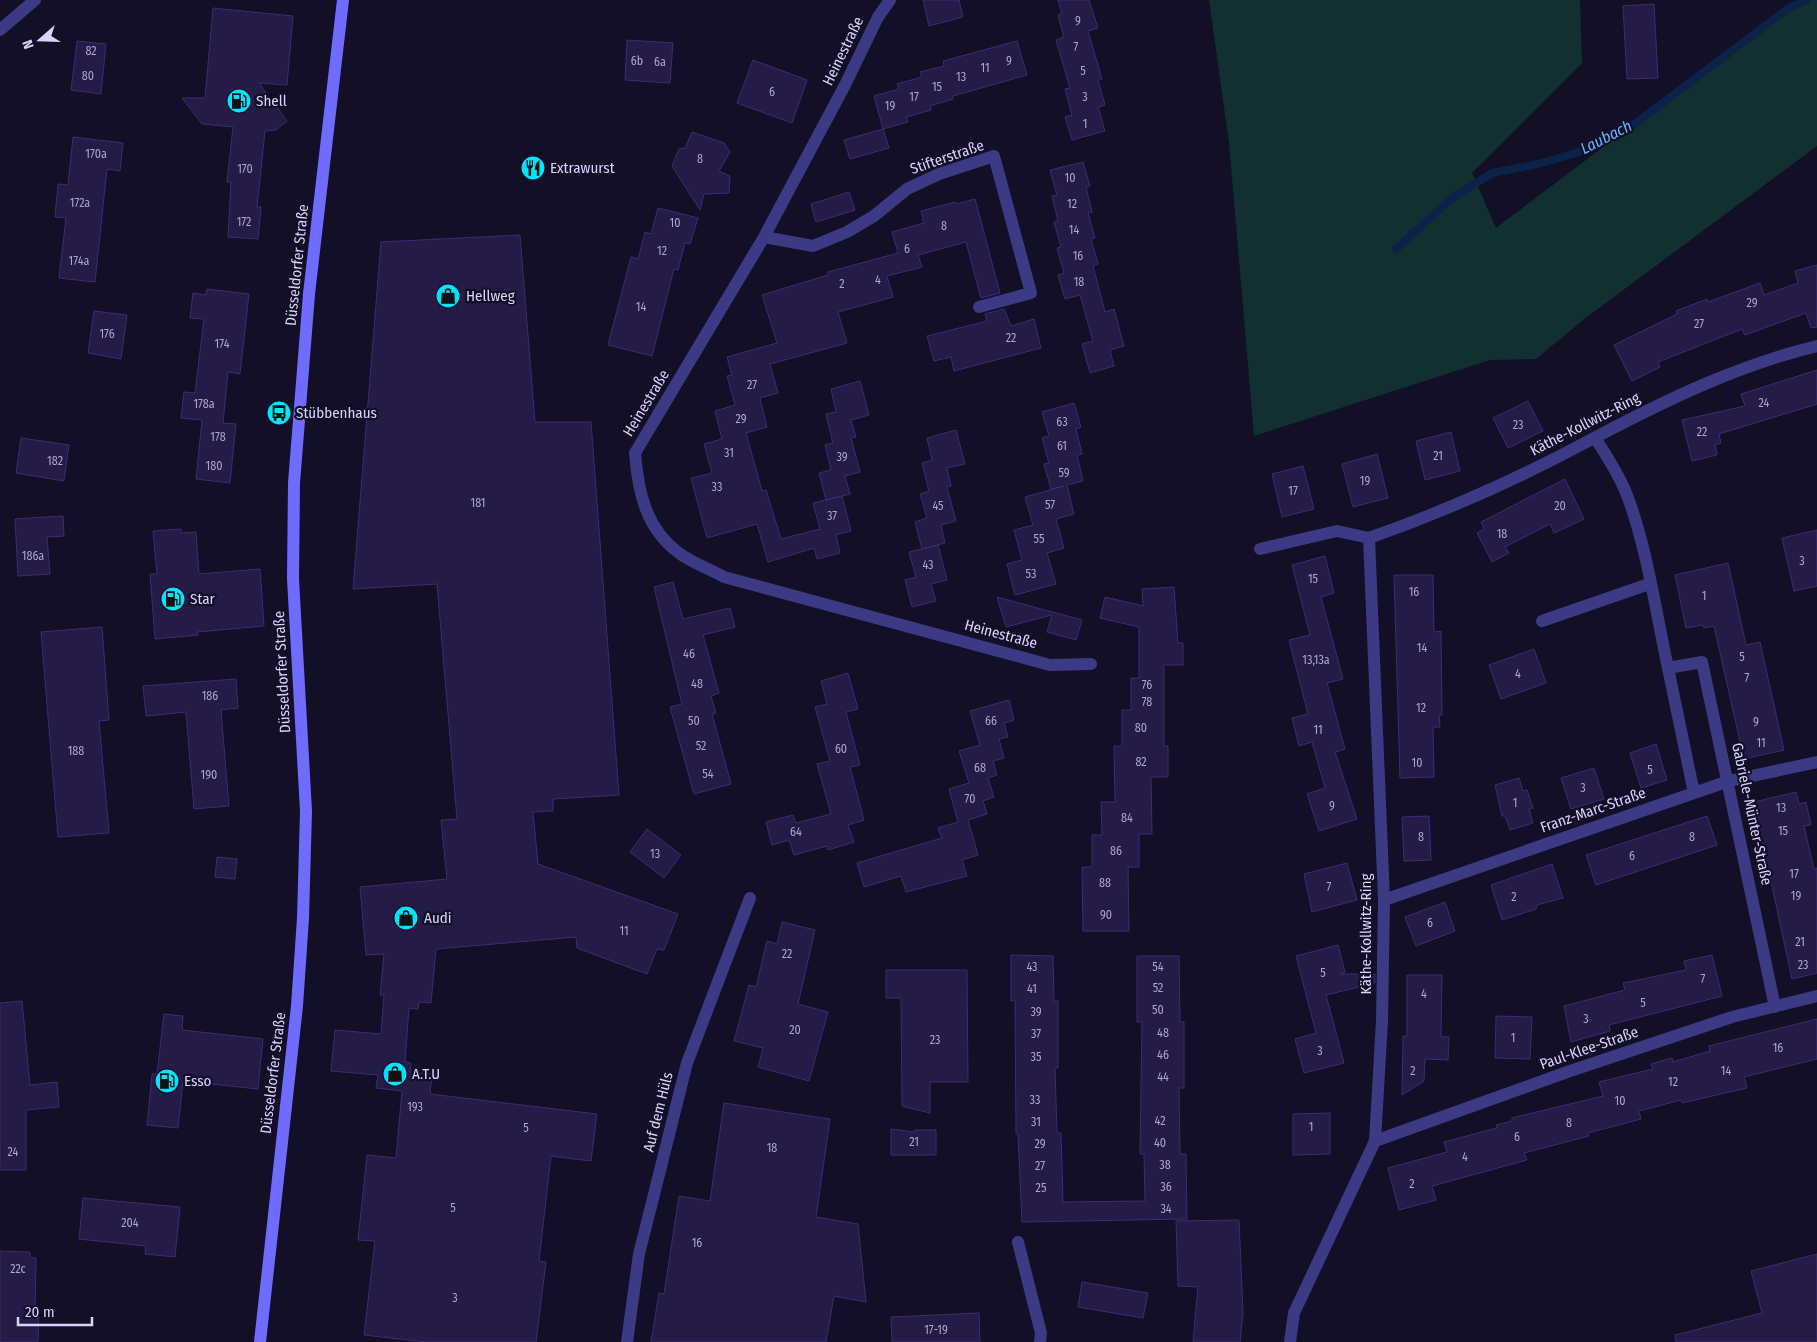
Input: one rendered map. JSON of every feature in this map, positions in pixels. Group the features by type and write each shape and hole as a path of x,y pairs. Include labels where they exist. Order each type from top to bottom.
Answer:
{"main road":[{"name":"Düsseldorfer Straße","path":"260,1342 297,1006 303,918 306,811 293,579 294,483 309,294 344,0"}],"street":[{"path":"0,30 35,0"},
{"name":"Heinestraße","path":"890,0 878,17 845,85 764,237 635,453 637,480 649,520 679,553 724,577 1050,664 1091,664"},
{"name":"Stifterstraße","path":"764,237 813,246 847,232 874,216 907,189 939,174 994,156 1031,293 979,306"},
{"name":"Käthe-Kollwitz-Ring","path":"1290,1342 1294,1313 1376,1141 1382,1021 1384,900 1369,538 1436,514 1595,438 1694,387 1773,357 1817,346"},
{"path":"1595,438 1615,470 1627,495 1650,584 1694,793"},
{"path":"1260,549 1337,531 1369,538"},
{"path":"1542,621 1650,584"},
{"name":"Gabriele-Münter-Straße","path":"1668,668 1702,662 1729,781 1775,1007"},
{"name":"Franz-Marc-Straße","path":"1384,900 1729,781 1817,762"},
{"name":"Auf dem Hüls","path":"627,1342 639,1254 687,1064 750,898"},
{"name":"Paul-Klee-Straße","path":"1376,1141 1570,1071 1732,1017 1817,996"},
{"path":"1018,1242 1041,1333 1040,1342"}],"green space":[{"path":"1209,0 1580,0 1582,63 1472,173 1496,228 1798,0 1817,0 1817,146 1583,320 1536,359 1490,360 1254,436 1229,143"}],"building":[{"path":"923,0 959,0 963,17 929,26"},
{"path":"1058,0 1089,0 1098,28 1088,31 1102,79 1098,80 1105,105 1098,107 1105,131 1072,140 1065,117 1072,115 1065,89 1070,88 1056,40 1064,37 1058,15 1062,13"},
{"path":"1654,4 1658,78 1627,79 1623,6"},
{"path":"213,8 293,16 287,85 259,83 287,121 276,130 265,131 257,207 261,207 258,239 228,237 231,182 227,182 233,127 202,124 182,98 205,98"},
{"path":"627,40 673,43 670,83 625,80"},
{"path":"77,41 106,44 101,94 71,90"},
{"path":"1017,41 1027,75 953,96 953,99 930,106 931,110 906,117 908,122 883,129 874,96 899,89 897,84 922,77 920,72 944,66 943,61"},
{"path":"753,60 807,80 792,123 737,103"},
{"path":"883,129 889,148 850,159 844,140"},
{"path":"692,132 724,143 730,152 719,171 730,176 729,193 704,194 700,210 672,166 679,149 685,148"},
{"path":"73,137 123,143 120,171 107,169 95,282 59,278 66,218 55,217 58,184 68,185"},
{"path":"1083,162 1090,186 1086,187 1092,212 1088,213 1095,238 1091,239 1098,264 1093,266 1105,312 1114,309 1124,346 1110,350 1114,366 1090,373 1082,344 1093,341 1080,295 1065,299 1058,275 1064,273 1057,248 1061,247 1054,222 1058,221 1052,196 1057,195 1050,170"},
{"path":"849,192 855,210 816,222 811,204"},
{"path":"975,199 1000,293 981,298 966,242 918,255 922,267 887,276 893,297 838,312 847,343 770,364 778,393 760,398 767,427 746,433 762,491 766,490 781,539 820,529 813,503 842,496 851,531 836,535 840,553 817,559 814,548 768,562 757,524 707,538 691,478 712,473 704,444 722,439 715,411 735,405 727,376 732,375 727,357 777,343 762,295 828,275 828,272 898,253 892,232 924,223 921,211"},
{"path":"658,208 698,218 690,244 685,243 678,270 674,269 652,356 608,345 631,257 638,259 645,232 651,234"},
{"path":"520,235 535,422 591,422 619,795 553,799 553,811 533,812 538,864 678,914 664,950 657,949 647,974 577,948 576,937 436,949 431,1003 419,1002 418,1009 409,1008 405,1062 411,1063 410,1072 432,1074 430,1094 597,1114 591,1161 551,1156 539,1261 546,1262 536,1342 426,1342 364,1335 375,1241 358,1240 367,1155 396,1158 402,1091 376,1088 378,1075 331,1071 335,1030 381,1034 384,995 380,995 384,954 366,955 360,887 447,879 441,820 457,819 437,584 353,589 381,242"},
{"path":"1817,265 1817,327 1811,328 1806,313 1745,335 1742,329 1658,362 1660,367 1632,381 1614,345 1677,314 1676,311 1707,299 1708,302 1760,283 1764,295 1798,283 1795,271"},
{"path":"207,289 249,294 240,374 228,372 223,423 236,424 230,483 196,479 202,420 181,418 184,392 195,393 204,319 190,318 193,293 206,295"},
{"path":"1004,309 1011,326 1034,319 1041,348 954,371 951,357 934,361 927,336 987,321 985,314"},
{"path":"94,311 127,315 121,359 88,353"},
{"path":"1817,370 1817,404 1719,434 1721,443 1715,445 1717,455 1692,461 1682,420 1745,406 1741,394"},
{"path":"860,381 869,415 851,420 856,437 851,438 860,472 845,476 850,494 826,500 819,473 831,470 825,445 833,443 826,414 836,412 831,389"},
{"path":"1528,401 1543,431 1508,448 1493,418"},
{"path":"1074,403 1081,427 1076,429 1082,454 1077,455 1083,481 1067,485 1074,514 1056,519 1064,548 1047,553 1056,584 1015,595 1007,564 1022,560 1014,530 1033,525 1025,497 1064,486 1051,489 1044,464 1049,463 1042,438 1049,436 1042,412"},
{"path":"956,430 965,464 947,468 951,486 947,487 956,521 941,525 945,543 922,549 915,522 927,518 920,494 929,491 922,463 932,460 927,438"},
{"path":"1451,432 1460,471 1425,480 1416,441"},
{"path":"21,438 69,445 64,481 16,473"},
{"path":"1377,454 1388,498 1353,507 1342,464"},
{"path":"1303,466 1314,509 1282,517 1272,474"},
{"path":"1565,479 1584,519 1554,533 1550,524 1505,547 1509,553 1492,562 1477,533 1484,529 1481,522"},
{"path":"63,516 64,536 47,537 50,574 18,576 15,519"},
{"path":"181,529 181,533 196,532 199,574 260,569 264,626 197,632 198,635 155,639 150,574 157,574 153,531"},
{"path":"1817,530 1817,586 1794,591 1782,538"},
{"path":"938,545 947,580 931,584 936,601 912,607 905,580 916,577 909,552"},
{"path":"1325,556 1334,593 1321,597 1343,679 1327,683 1345,749 1335,752 1357,819 1319,831 1307,794 1325,788 1312,742 1299,746 1292,718 1308,714 1289,640 1310,635 1292,565"},
{"path":"1728,563 1746,645 1760,642 1784,750 1744,759 1714,626 1704,628 1703,625 1686,628 1675,575"},
{"path":"1394,575 1433,575 1434,632 1441,631 1442,715 1439,715 1440,727 1433,727 1434,777 1400,778"},
{"path":"673,582 683,619 730,608 735,627 703,635 719,693 711,696 716,713 712,714 731,784 694,794 670,707 682,704 654,587"},
{"path":"1174,587 1178,643 1183,643 1183,665 1164,665 1164,746 1168,746 1168,777 1151,777 1152,834 1139,834 1139,867 1128,867 1129,931 1083,931 1082,867 1092,867 1092,835 1102,835 1101,802 1115,802 1114,746 1122,746 1122,710 1131,710 1131,678 1139,678 1139,627 1100,618 1105,597 1143,606 1142,589"},
{"path":"997,597 1082,620 1076,640 1047,632 1052,615 1006,627"},
{"path":"102,627 109,720 99,721 109,833 58,837 41,632"},
{"path":"1534,649 1546,683 1501,699 1489,665"},
{"path":"848,673 858,709 846,712 860,765 850,767 864,820 848,825 854,842 828,850 827,846 794,855 789,840 772,845 766,822 793,815 796,823 831,814 817,764 830,761 815,707 827,704 821,681"},
{"path":"236,679 238,708 221,710 229,806 194,809 186,712 146,716 143,686"},
{"path":"1009,700 1014,720 1004,723 1008,737 999,739 1004,758 993,761 997,775 988,778 994,797 983,801 987,814 968,820 978,855 962,860 967,876 906,892 901,876 864,887 857,863 942,838 938,828 958,822 949,789 969,783 959,751 980,745 970,711"},
{"path":"1656,744 1667,780 1641,788 1630,753"},
{"path":"1594,768 1604,799 1571,809 1561,778"},
{"path":"1519,778 1523,791 1527,790 1533,808 1529,809 1533,823 1510,830 1505,816 1502,816 1495,785"},
{"path":"1796,792 1799,804 1806,802 1811,825 1804,826 1814,869 1817,868 1817,973 1792,979 1754,802"},
{"path":"1429,816 1431,860 1404,861 1402,817"},
{"path":"1707,816 1717,845 1596,885 1586,855"},
{"path":"647,829 681,855 664,878 630,852"},
{"path":"217,857 237,859 235,879 215,877"},
{"path":"1347,863 1357,900 1312,912 1304,874"},
{"path":"1552,864 1563,898 1537,905 1536,909 1502,920 1491,885"},
{"path":"1445,902 1455,931 1416,946 1405,917"},
{"path":"782,922 815,930 798,1004 828,1012 809,1081 758,1067 763,1048 734,1041 749,985 756,987 767,941 777,944"},
{"path":"1338,945 1345,972 1340,974 1375,974 1375,983 1326,995 1344,1063 1304,1073 1295,1039 1316,1033 1296,956"},
{"path":"1011,955 1053,956 1054,1001 1058,1001 1058,1068 1055,1068 1057,1133 1061,1133 1063,1202 1145,1201 1144,1154 1140,1154 1142,1022 1137,1022 1137,956 1179,956 1180,1022 1184,1022 1184,1088 1179,1088 1180,1154 1186,1154 1187,1219 1022,1222 1018,1134 1016,1134 1015,1000 1011,1001"},
{"path":"1712,955 1722,996 1609,1025 1610,1031 1571,1042 1564,1006 1625,990 1623,983 1686,970 1684,961"},
{"path":"886,970 967,970 968,1082 930,1082 930,1113 902,1106 901,998 886,998"},
{"path":"1407,975 1442,975 1441,1037 1449,1037 1448,1060 1425,1059 1424,1081 1402,1095 1403,1036 1407,1036"},
{"path":"22,1001 30,1085 57,1082 59,1107 26,1110 26,1170 0,1170 0,1003"},
{"path":"164,1014 183,1016 182,1030 263,1039 258,1089 183,1081 178,1128 147,1125 152,1074 157,1074"},
{"path":"1496,1016 1532,1017 1530,1059 1495,1058"},
{"path":"1817,1019 1817,1059 1744,1077 1747,1088 1682,1103 1681,1100 1639,1111 1641,1119 1588,1133 1589,1136 1524,1153 1527,1160 1432,1186 1436,1200 1399,1210 1388,1168 1447,1152 1444,1142 1497,1128 1496,1125 1512,1121 1512,1118 1603,1096 1599,1082 1653,1069 1651,1064 1672,1058 1673,1062 1710,1051 1709,1046"},
{"path":"724,1103 830,1119 816,1217 858,1224 866,1302 834,1296 826,1342 651,1342 659,1293 664,1294 679,1196 710,1201"},
{"path":"1330,1113 1330,1154 1293,1155 1293,1114"},
{"path":"891,1129 914,1132 915,1130 936,1130 936,1155 891,1155"},
{"path":"83,1198 180,1207 175,1257 145,1254 146,1246 79,1239"},
{"path":"1239,1220 1243,1313 1240,1342 1193,1342 1198,1287 1178,1286 1176,1221"},
{"path":"0,1251 30,1252 30,1258 36,1258 35,1312 39,1312 38,1342 0,1342"},
{"path":"1817,1254 1817,1342 1676,1342 1675,1335 1762,1313 1751,1271"},
{"path":"1082,1282 1148,1293 1143,1318 1078,1307"},
{"path":"979,1313 980,1342 892,1342 891,1317"}],"waterway":[{"name":"Laubach","path":"1396,249 1451,199 1492,173 1538,164 1576,153 1628,129 1790,7 1807,0"}],"place":[{"name":"Shell","path":"239,101"},
{"name":"Extrawurst","path":"533,168"},
{"name":"Hellweg","path":"448,296"},
{"name":"Stübbenhaus","path":"279,413"},
{"name":"Star","path":"173,599"},
{"name":"Audi","path":"406,918"},
{"name":"A.T.U","path":"395,1074"},
{"name":"Esso","path":"167,1081"}]}
